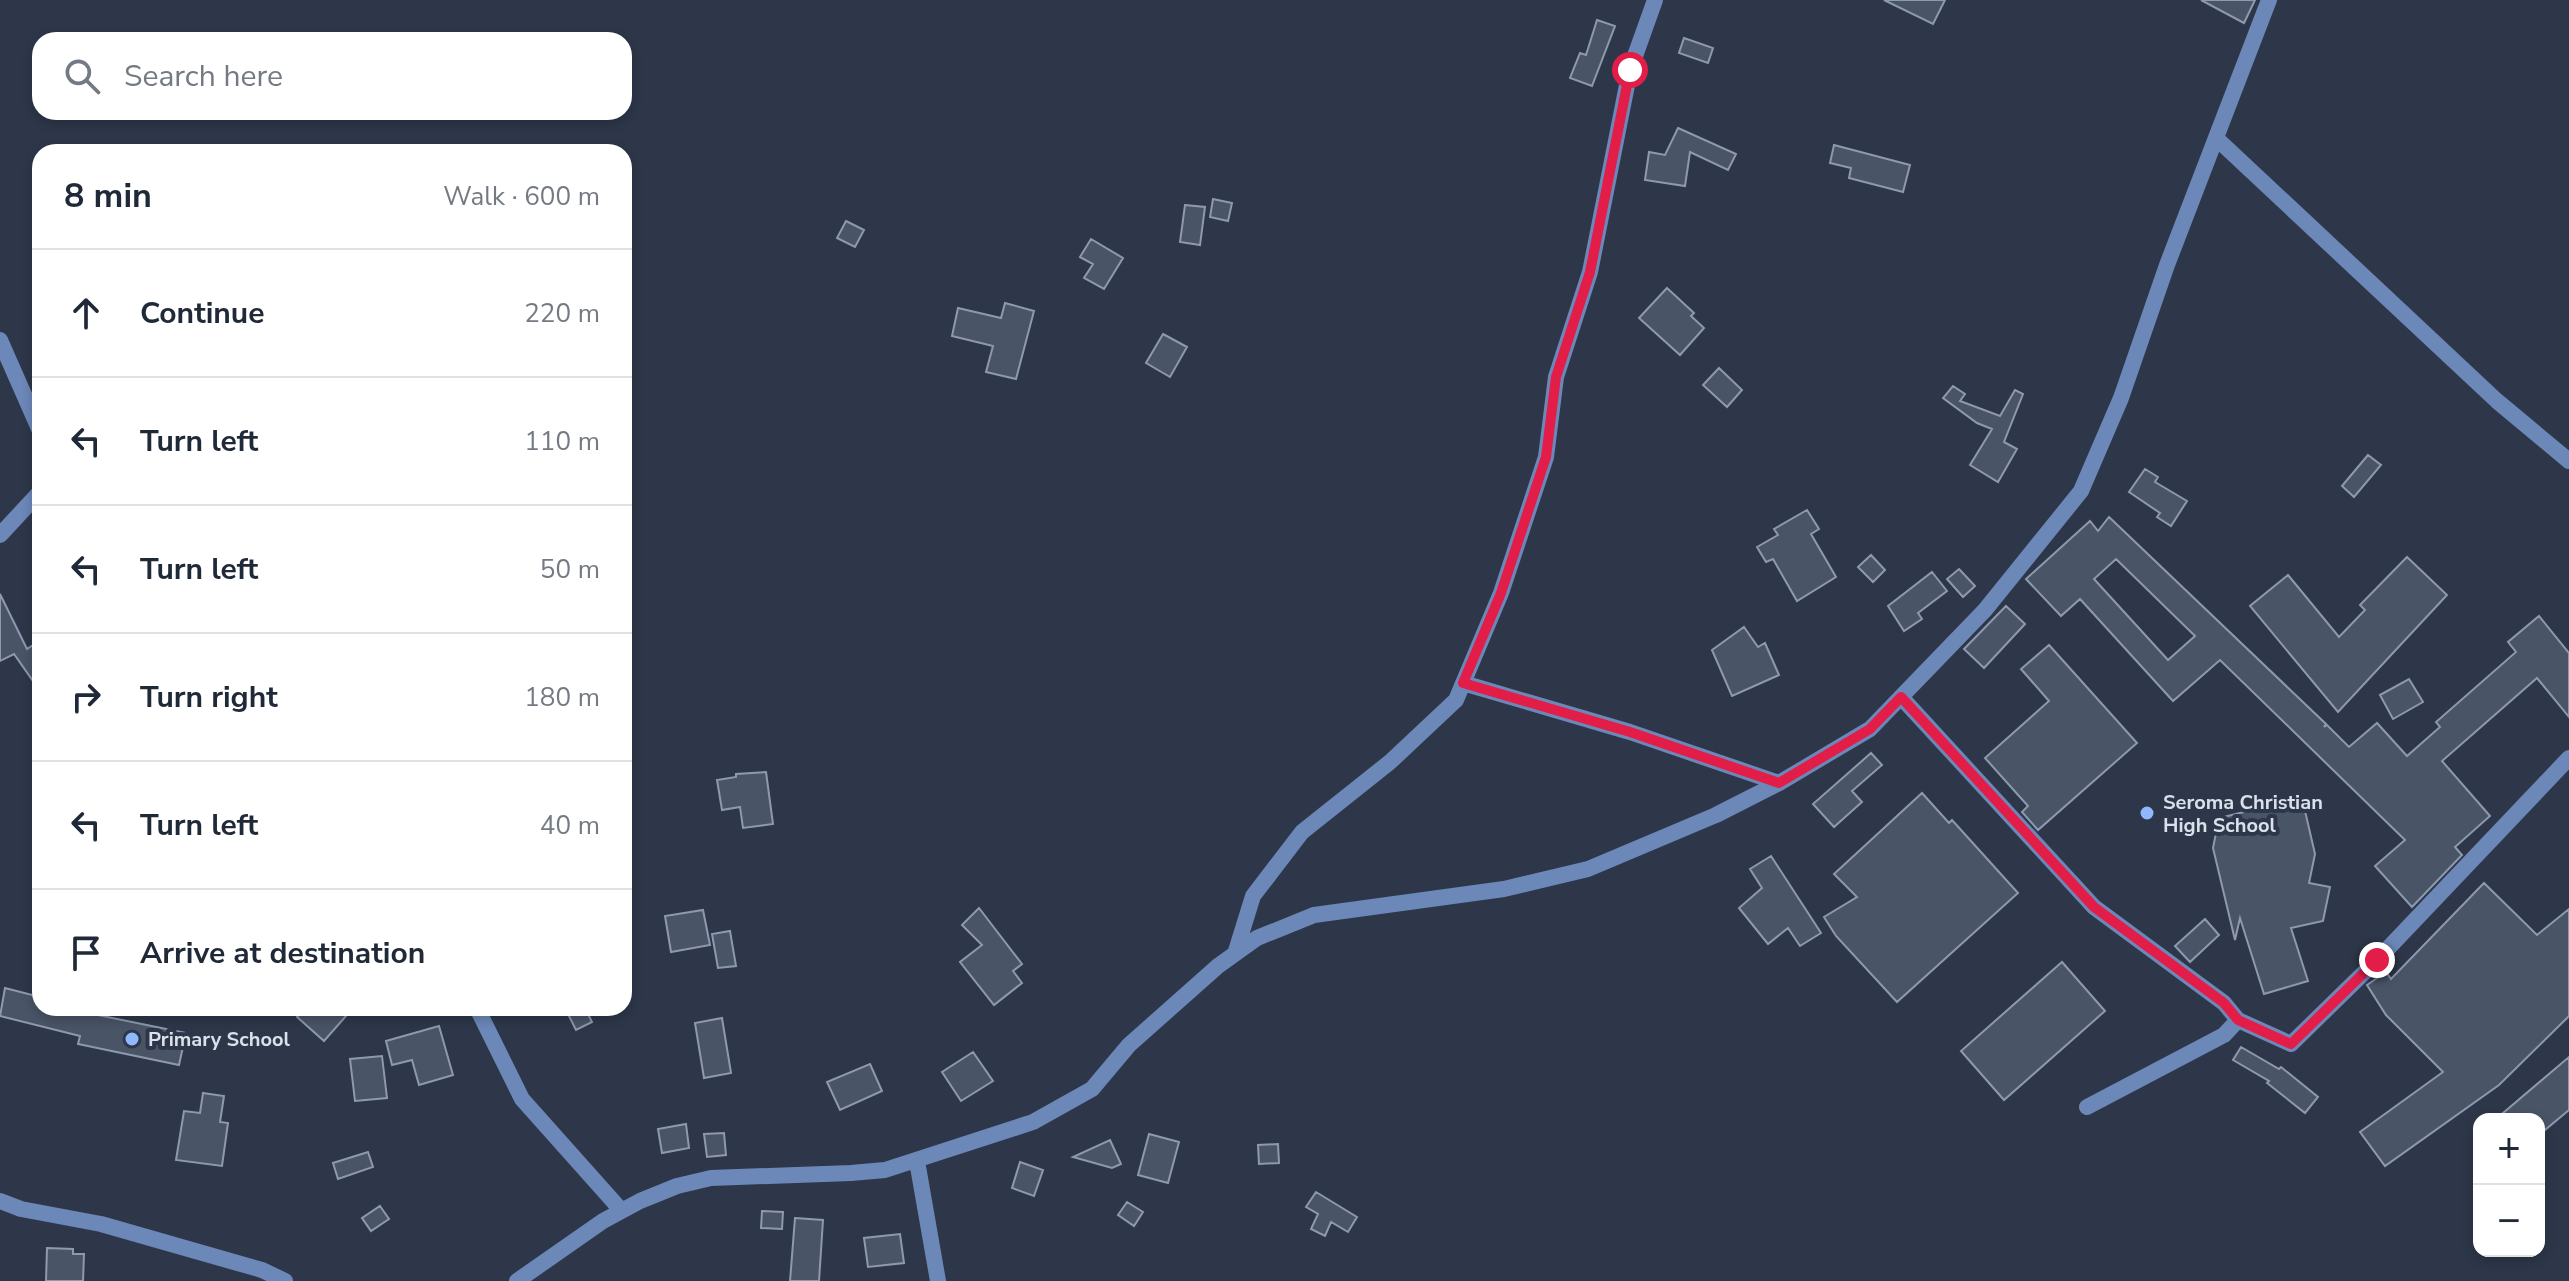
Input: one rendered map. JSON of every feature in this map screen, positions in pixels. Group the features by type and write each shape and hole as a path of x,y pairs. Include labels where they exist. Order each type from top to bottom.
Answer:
{"street":[{"path":"1235,954 1253,896 1302,832 1390,762 1456,700 1501,593 1546,457 1556,377 1590,272 1630,70 1655,0"},
{"path":"517,1281 621,1210 677,1186 711,1178 885,1170 1033,1122 1092,1089 1129,1045 1257,938 1314,915 1504,889 1588,869 1716,815 1779,783 1870,729 1985,610 2081,491 2121,398 2167,265 2269,0"},
{"path":"2216,138 2497,401 2569,461"},
{"path":"0,340 32,413"},
{"path":"0,535 32,501"},
{"path":"1463,683 1630,732 1779,783"},
{"path":"1901,697 2094,907 2224,1003 2238,1020 2291,1044 2377,960 2569,758"},
{"path":"481,1016 522,1099 621,1210"},
{"path":"2087,1107 2224,1035 2238,1020"},
{"path":"917,1161 938,1281"},
{"path":"0,1201 21,1209 101,1224 262,1270 285,1281"}],"building":[{"path":"1884,0 1945,0 1933,24"},
{"path":"2201,0 2255,0 2244,23"},
{"path":"1597,20 1615,26 1592,86 1570,78 1580,53 1586,55"},
{"path":"1684,38 1713,48 1708,63 1679,53"},
{"path":"1678,128 1736,154 1728,170 1690,152 1685,186 1645,180 1649,152 1665,155"},
{"path":"1834,145 1910,165 1903,192 1849,178 1851,168 1830,163"},
{"path":"1213,199 1232,203 1228,221 1210,217"},
{"path":"1185,205 1205,207 1200,245 1180,242"},
{"path":"846,221 864,230 855,247 837,238"},
{"path":"1091,239 1123,258 1104,289 1084,278 1093,264 1080,257"},
{"path":"1667,288 1694,313 1691,316 1704,328 1680,355 1639,318"},
{"path":"1005,303 1034,311 1016,379 986,372 993,346 952,336 958,308 1001,318"},
{"path":"1163,334 1187,347 1170,377 1146,363"},
{"path":"1719,368 1742,390 1727,407 1703,385"},
{"path":"1953,386 1965,394 1960,401 2000,416 2015,390 2023,394 2004,442 2017,449 1998,482 1970,465 1992,429 1977,423 1943,398"},
{"path":"2368,455 2381,465 2354,497 2342,486"},
{"path":"2145,469 2158,477 2155,482 2187,501 2171,526 2157,517 2160,513 2129,492"},
{"path":"1807,510 1819,529 1811,534 1836,577 1797,601 1773,559 1766,562 1757,547 1778,535 1774,529"},
{"path":"2109,517 2326,724 2324,727 2327,725 2349,747 2377,723 2407,756 2440,727 2436,722 2516,652 2508,642 2539,616 2569,653 2569,717 2537,678 2442,761 2490,816 2455,847 2462,855 2412,907 2375,866 2405,840 2220,660 2173,701 2080,599 2061,616 2026,579 2090,521 2098,531","holes":["2116,559 2195,636 2168,660 2094,579"]},
{"path":"1871,555 1885,570 1873,582 1858,567"},
{"path":"2407,557 2447,595 2338,712 2250,606 2288,575 2339,637 2365,610 2360,605"},
{"path":"1959,569 1975,586 1963,597 1947,579"},
{"path":"1932,572 1947,591 1918,613 1922,619 1904,631 1888,606"},
{"path":"0,594 27,649 32,646 32,680 14,654 0,661"},
{"path":"2006,606 2025,624 1984,668 1964,649"},
{"path":"1744,627 1758,647 1765,643 1779,675 1732,696 1712,650"},
{"path":"2049,645 2137,743 2038,830 2022,812 2028,806 1985,758 2049,701 2021,669"},
{"path":"2409,679 2423,702 2393,719 2380,695"},
{"path":"1871,753 1882,765 1852,791 1862,802 1834,827 1813,804"},
{"path":"766,772 773,824 743,828 740,807 722,810 717,780 736,777 736,774"},
{"path":"1922,793 1949,823 1952,820 2018,893 1897,1002 1836,936 1824,917 1857,897 1834,874"},
{"path":"2302,798 2315,854 2309,883 2330,887 2323,921 2291,928 2308,981 2264,994 2240,918 2235,940 2213,848 2219,818"},
{"path":"1771,856 1821,933 1800,946 1788,928 1768,944 1739,908 1762,888 1750,869"},
{"path":"2484,883 2537,935 2569,909 2569,1016 2499,1085 2385,1166 2360,1132 2443,1072 2386,1015 2367,985 2386,972 2391,979"},
{"path":"979,908 1022,964 1013,971 1022,983 994,1005 960,962 982,945 962,925"},
{"path":"703,910 710,945 671,952 665,916"},
{"path":"2205,919 2219,935 2190,962 2175,946"},
{"path":"730,931 736,966 718,968 712,934"},
{"path":"2062,962 2105,1011 2004,1100 1961,1051"},
{"name":"Primary School","path":"5,988 32,995 32,1016 103,1016 186,1033 179,1065 78,1044 80,1036 0,1016"},
{"path":"298,1016 346,1016 324,1041"},
{"path":"569,1016 589,1016 592,1022 576,1030"},
{"path":"722,1018 731,1073 704,1078 695,1023"},
{"path":"439,1026 453,1075 419,1085 412,1060 392,1065 386,1041"},
{"path":"2241,1047 2279,1069 2281,1067 2318,1097 2305,1113 2267,1083 2269,1081 2233,1060"},
{"path":"973,1052 993,1081 961,1101 942,1072"},
{"path":"382,1056 387,1098 355,1101 350,1059"},
{"path":"2569,1057 2569,1110 2545,1130 2545,1113 2503,1113"},
{"path":"870,1064 882,1091 840,1110 827,1082"},
{"path":"203,1093 224,1096 220,1122 228,1123 222,1166 176,1160 184,1111 200,1113"},
{"path":"686,1124 689,1148 662,1153 658,1129"},
{"path":"724,1133 726,1155 707,1157 704,1134"},
{"path":"1149,1134 1179,1142 1168,1183 1138,1175"},
{"path":"1110,1140 1121,1164 1112,1168 1073,1157"},
{"path":"1278,1144 1279,1163 1259,1164 1258,1145"},
{"path":"368,1152 373,1167 338,1179 333,1163"},
{"path":"1020,1162 1043,1170 1034,1196 1012,1188"},
{"path":"1316,1192 1357,1217 1348,1232 1331,1222 1325,1236 1311,1229 1318,1214 1306,1207"},
{"path":"1127,1202 1143,1212 1134,1226 1118,1215"},
{"path":"380,1206 389,1219 371,1231 362,1218"},
{"path":"762,1211 783,1212 782,1229 761,1228"},
{"path":"795,1218 823,1220 819,1281 790,1281"},
{"path":"900,1234 904,1263 868,1267 864,1238"},
{"path":"47,1248 73,1249 73,1254 84,1254 83,1281 46,1281"}],"place":[{"name":"Seroma Christian High School","path":"2147,813"},
{"name":"Primary School","path":"132,1039"}],"route":[{"path":"1630,70 1590,272 1556,377 1546,457 1501,593 1463,683 1630,732 1779,783 1870,729 1901,697 2094,907 2224,1003 2238,1020 2291,1044 2377,960"}]}
